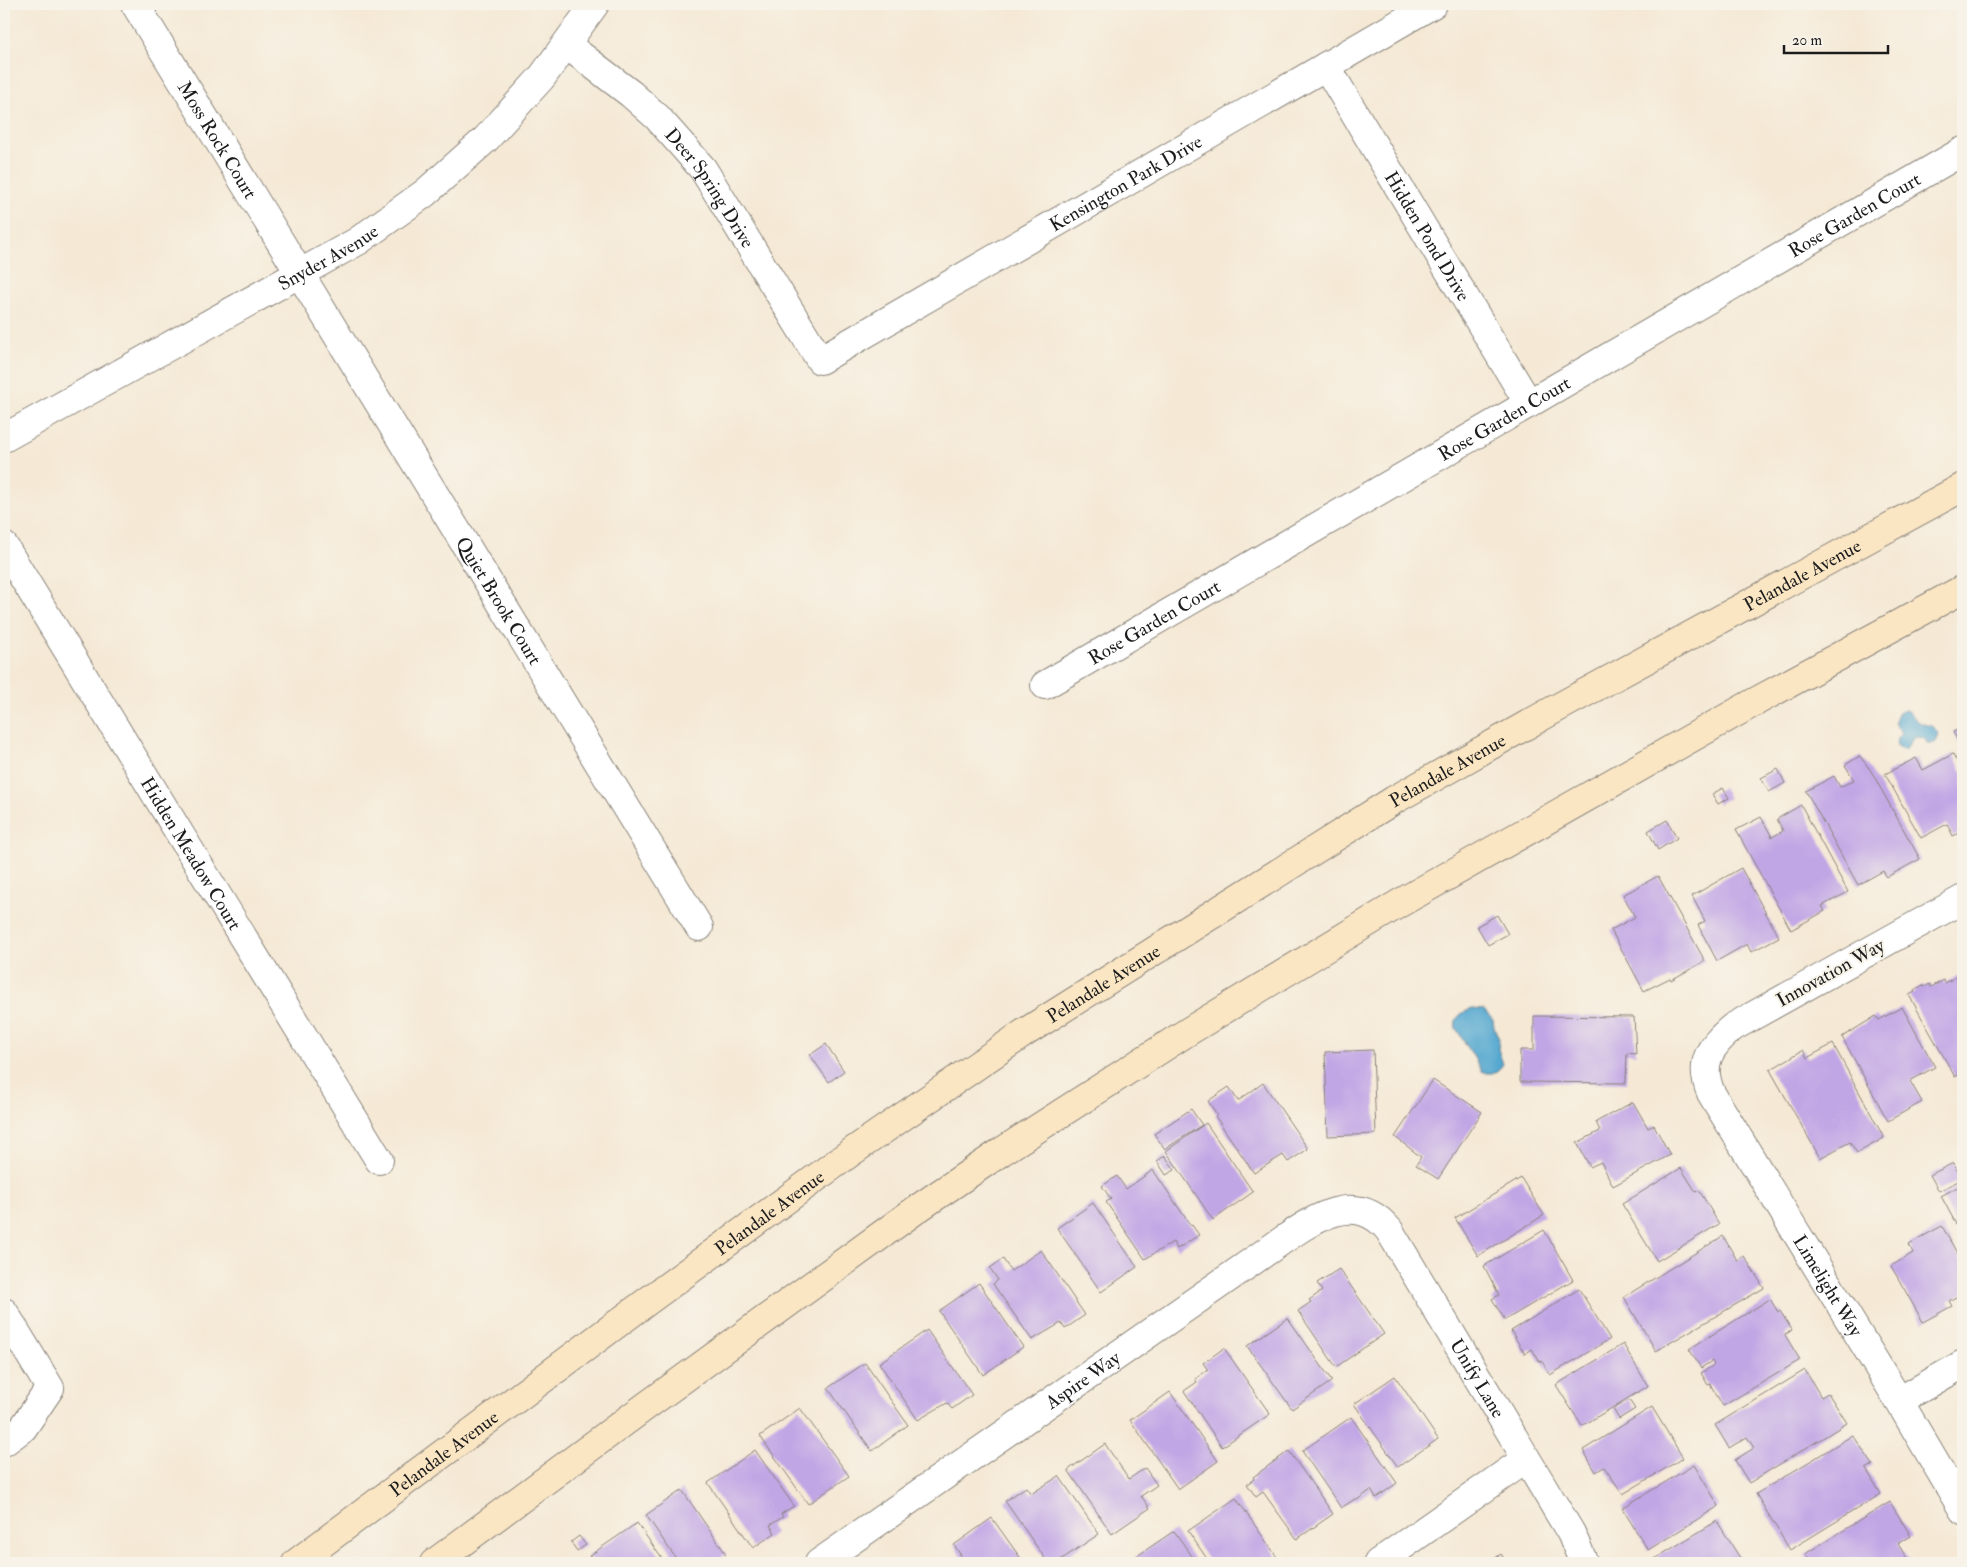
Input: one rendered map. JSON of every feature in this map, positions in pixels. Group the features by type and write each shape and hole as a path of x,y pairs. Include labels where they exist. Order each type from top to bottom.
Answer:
{"main road":[{"name":"Pelandale Avenue","path":"296,1563 850,1153 1032,1028 1394,800 1548,713 1963,487"},
{"path":"434,1563 916,1209 1181,1036 1400,903 1753,703 1963,589"}],"street":[{"name":"Moss Rock Court","path":"135,4 300,275"},
{"name":"Snyder Avenue","path":"4,438 300,275 358,241 425,193 486,139 542,77 595,4"},
{"name":"Kensington Park Drive","path":"820,360 1433,4"},
{"name":"Deer Spring Drive","path":"566,45 631,94 657,117 703,168 820,360"},
{"name":"Hidden Pond Drive","path":"1326,66 1528,404"},
{"name":"Rose Garden Court","path":"1045,685 1963,151"},
{"name":"Quiet Brook Court","path":"300,275 699,927"},
{"name":"Hidden Meadow Court","path":"4,546 379,1160"},
{"name":"Innovation Way","path":"1708,1057 1716,1042 1740,1022 1963,899"},
{"name":"Limelight Way","path":"1708,1057 1705,1075 1711,1093 1899,1401 1963,1510"},
{"name":"Unify Lane","path":"1352,1211 1372,1217 1389,1230 1571,1534 1584,1563"},
{"name":"Aspire Way","path":"819,1563 1282,1240 1330,1212 1352,1211"},
{"path":"4,1312 50,1388 23,1428 4,1442"},
{"path":"1899,1401 1963,1364"},
{"path":"1378,1563 1526,1459"}],"water":[{"path":"1905,710 1921,723 1934,728 1939,735 1936,742 1932,744 1927,743 1925,739 1918,737 1913,738 1909,746 1903,750 1897,747 1896,741 1902,734 1894,723 1898,713"},
{"path":"1473,1009 1484,1010 1493,1020 1499,1039 1498,1049 1503,1064 1494,1072 1482,1071 1456,1028 1455,1024 1458,1018 1466,1011"}],"building":[{"path":"1963,727 1963,751 1953,732"},
{"path":"1953,754 1963,773 1963,831 1953,836 1947,824 1921,838 1885,774 1916,758 1923,770"},
{"path":"1860,756 1871,771 1920,859 1887,877 1883,871 1858,885 1806,791 1834,776 1840,787 1854,780 1845,765"},
{"path":"1778,769 1785,783 1769,792 1761,778"},
{"path":"1723,788 1729,798 1718,804 1712,794"},
{"path":"1801,805 1848,892 1822,906 1825,911 1791,930 1736,830 1761,817 1772,837 1783,831 1777,819"},
{"path":"1667,820 1677,838 1658,850 1648,831"},
{"path":"1741,868 1779,937 1751,952 1747,944 1717,961 1698,925 1705,921 1692,896"},
{"path":"1658,876 1705,961 1671,980 1670,978 1644,991 1611,930 1635,917 1623,895"},
{"path":"1497,915 1508,934 1488,945 1477,926"},
{"path":"1963,973 1963,1072 1955,1077 1909,995 1923,985 1924,987 1930,984 1931,987 1944,980 1945,983"},
{"path":"1902,1007 1935,1067 1910,1081 1922,1102 1888,1121 1842,1037 1876,1016 1879,1020"},
{"path":"1534,1016 1634,1017 1636,1054 1627,1053 1626,1083 1520,1082 1520,1050 1534,1050"},
{"path":"826,1044 844,1071 829,1082 810,1055"},
{"path":"1833,1044 1884,1138 1857,1153 1850,1142 1820,1158 1770,1070 1803,1050 1807,1058"},
{"path":"1373,1050 1376,1134 1328,1136 1325,1052"},
{"path":"1433,1080 1482,1112 1438,1179 1416,1165 1421,1157 1395,1137"},
{"path":"1263,1083 1308,1149 1288,1162 1283,1155 1254,1173 1215,1116 1217,1115 1208,1101 1229,1087 1238,1101"},
{"path":"1633,1102 1648,1128 1654,1125 1670,1155 1613,1186 1601,1162 1590,1167 1577,1143 1600,1131 1596,1122"},
{"path":"1191,1109 1202,1125 1165,1149 1154,1134"},
{"path":"1206,1123 1253,1192 1213,1220 1166,1151"},
{"path":"1165,1156 1175,1170 1166,1175 1157,1161"},
{"path":"1953,1163 1962,1179 1939,1191 1930,1175"},
{"path":"1681,1168 1696,1192 1699,1190 1719,1224 1657,1261 1622,1204"},
{"path":"1153,1170 1199,1235 1177,1249 1173,1242 1145,1259 1106,1202 1111,1199 1102,1186 1117,1176 1126,1189"},
{"path":"1521,1178 1544,1215 1478,1256 1455,1218"},
{"path":"1963,1184 1963,1237 1941,1196"},
{"path":"1093,1203 1137,1267 1101,1292 1057,1228"},
{"path":"1942,1226 1963,1264 1963,1293 1949,1301 1952,1306 1923,1322 1891,1266 1913,1253 1909,1244"},
{"path":"1544,1230 1573,1280 1505,1320 1492,1299 1499,1295 1484,1266"},
{"path":"1723,1236 1737,1260 1744,1256 1764,1288 1656,1351 1624,1297"},
{"path":"1041,1250 1085,1315 1065,1329 1061,1323 1032,1340 993,1284 998,1280 990,1268 1003,1259 1011,1271"},
{"path":"1339,1269 1384,1334 1336,1367 1298,1311 1322,1291 1317,1283"},
{"path":"979,1283 1023,1347 983,1375 939,1311"},
{"path":"1579,1289 1610,1339 1550,1375 1532,1349 1525,1354 1511,1331"},
{"path":"1770,1299 1792,1330 1785,1335 1800,1360 1723,1406 1701,1373 1714,1365 1712,1361 1701,1368 1689,1349"},
{"path":"1288,1318 1332,1381 1292,1409 1247,1346"},
{"path":"927,1330 972,1395 952,1409 947,1403 918,1420 879,1363"},
{"path":"1623,1344 1648,1386 1582,1426 1556,1385"},
{"path":"1224,1348 1270,1414 1222,1447 1184,1391 1197,1382 1195,1379 1208,1370 1203,1363"},
{"path":"865,1363 908,1425 872,1451 828,1388"},
{"path":"1805,1370 1821,1397 1828,1393 1847,1423 1749,1483 1735,1460 1754,1448 1747,1437 1729,1448 1715,1425"},
{"path":"1395,1376 1438,1439 1398,1467 1354,1404"},
{"path":"1170,1392 1218,1461 1178,1489 1130,1420"},
{"path":"1629,1400 1635,1409 1619,1419 1613,1409"},
{"path":"1652,1407 1683,1458 1623,1494 1604,1467 1596,1472 1583,1450"},
{"path":"800,1408 849,1476 808,1504 760,1436"},
{"path":"1351,1417 1397,1483 1376,1498 1371,1490 1341,1508 1302,1451"},
{"path":"1853,1435 1873,1465 1866,1469 1881,1494 1790,1550 1756,1494"},
{"path":"1105,1444 1129,1479 1145,1468 1157,1485 1141,1496 1150,1508 1112,1534 1068,1470"},
{"path":"755,1450 794,1506 781,1514 783,1517 770,1525 775,1533 753,1548 708,1483"},
{"path":"1289,1451 1333,1514 1297,1539 1263,1492 1256,1497 1247,1484 1254,1479 1253,1477"},
{"path":"1694,1465 1719,1506 1648,1550 1622,1508"},
{"path":"1059,1476 1099,1534 1056,1563 1048,1563 1005,1501 1026,1487 1031,1494"},
{"path":"682,1490 726,1554 712,1563 710,1561 708,1563 679,1563 646,1515"},
{"path":"1236,1498 1281,1563 1210,1563 1188,1531"},
{"path":"1890,1502 1911,1536 1898,1544 1910,1563 1811,1563 1805,1554"},
{"path":"992,1518 1024,1563 966,1563 954,1545"},
{"path":"1717,1521 1740,1558 1732,1563 1652,1563 1651,1561"},
{"path":"637,1523 665,1563 594,1563 589,1556"},
{"path":"1174,1531 1197,1563 1138,1563 1134,1558"},
{"path":"579,1536 586,1545 577,1551 571,1542"},
{"path":"1501,1554 1507,1563 1488,1563"},
{"path":"947,1558 951,1563 940,1563"}]}
